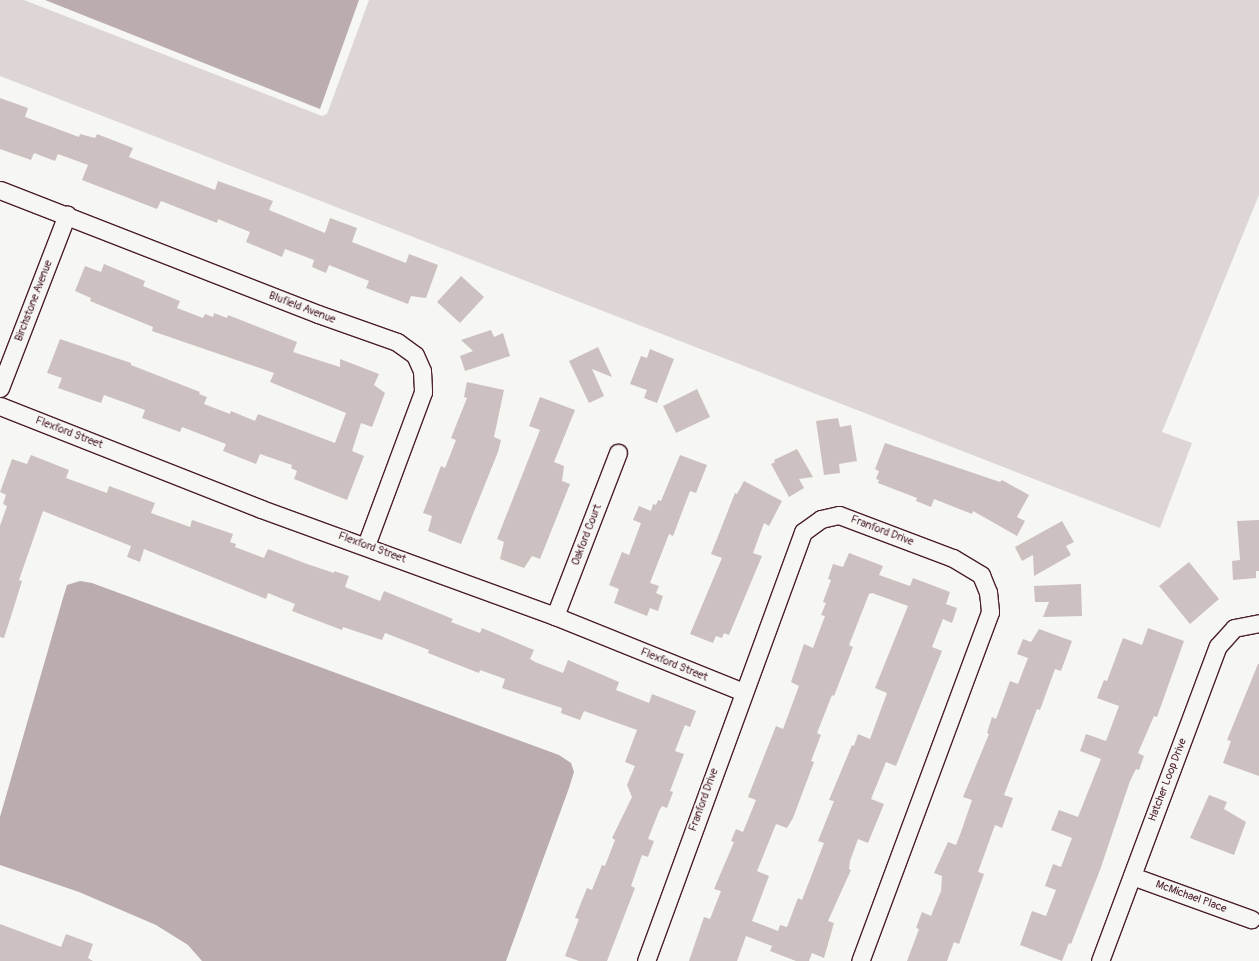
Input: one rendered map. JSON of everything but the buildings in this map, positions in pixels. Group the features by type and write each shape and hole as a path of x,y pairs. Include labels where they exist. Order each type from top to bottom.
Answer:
{"street":[{"name":"Blufield Avenue","path":"0,190 67,214 318,314 397,342 415,355 422,372 423,392 366,545"},
{"name":"Birchstone Avenue","path":"0,388 67,214"},
{"name":"Flexford Street","path":"0,406 261,509 366,545 555,616 743,692"},
{"name":"Oakford Court","path":"555,616 618,453"},
{"name":"Franford Drive","path":"646,961 743,692 803,532 821,519 839,515 953,558 981,575 988,592 990,612 860,961"},
{"name":"Hatcher Loop Drive","path":"1100,961 1218,646 1234,628 1259,623"},
{"name":"McMichael Place","path":"1132,876 1251,919"}],"shaded area":[{"path":"0,0 24,0 322,116 327,114 369,0 1259,0 1259,195 1162,432 1192,443 1160,528 0,76"},
{"path":"45,0 359,0 320,109"},
{"path":"80,581 92,583 559,755 571,763 574,772 569,788 506,961 202,961 188,945 156,925 79,892 0,865 0,817 67,585"}]}
